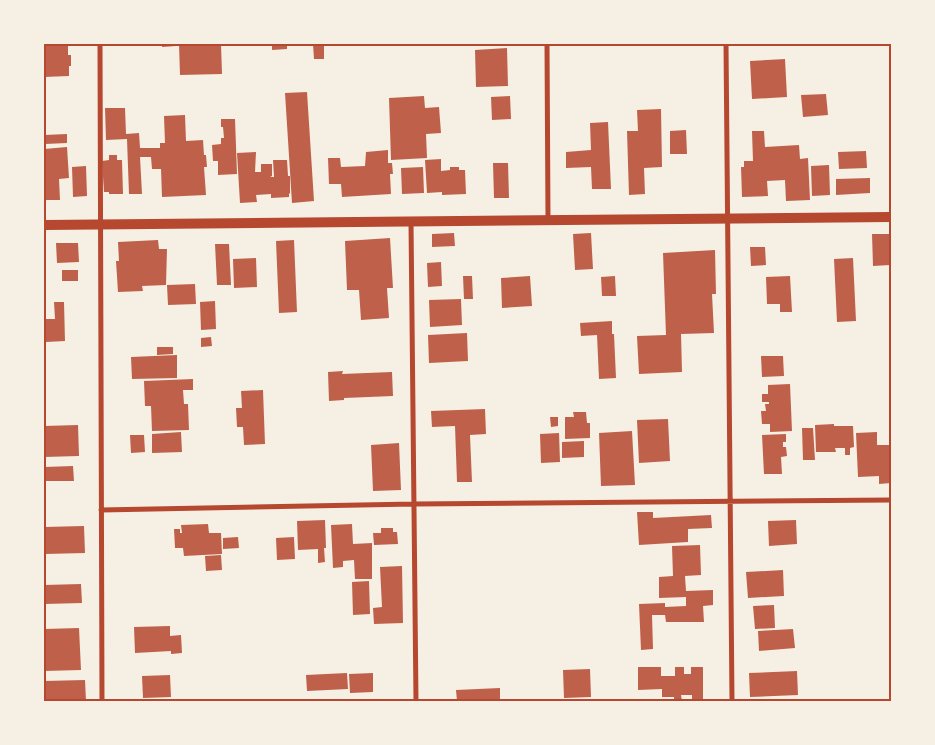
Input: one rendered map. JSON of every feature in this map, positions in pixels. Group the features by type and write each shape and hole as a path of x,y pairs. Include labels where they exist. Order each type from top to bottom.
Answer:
{"main road":[{"path":"44,225 891,217"}],"street":[{"path":"100,44 102,701"},
{"path":"547,44 548,220"},
{"path":"726,44 732,701"},
{"path":"411,222 416,701"},
{"path":"101,510 414,504 891,500"}],"building":[{"path":"44,44 68,44 68,55 71,55 69,76 44,77"},
{"path":"162,44 176,44 176,46 162,47"},
{"path":"179,44 221,44 222,74 180,75"},
{"path":"272,44 287,44 287,49 272,50"},
{"path":"313,44 324,44 324,59 314,59"},
{"path":"507,48 508,86 476,87 475,50"},
{"path":"785,59 787,97 752,99 750,61"},
{"path":"307,92 314,201 292,203 285,93"},
{"path":"826,94 828,115 803,117 801,95"},
{"path":"424,96 425,108 439,107 441,133 426,134 427,158 391,160 389,98"},
{"path":"510,96 511,119 492,120 491,97"},
{"path":"105,108 125,108 126,134 139,133 140,148 160,148 160,143 165,143 164,116 185,115 186,141 203,140 207,167 204,167 206,195 162,197 161,169 152,169 151,157 140,157 142,194 129,194 127,139 106,140"},
{"path":"661,109 662,167 644,168 645,194 629,195 627,131 638,131 637,110"},
{"path":"221,119 235,119 237,174 218,175 218,161 213,161 212,145 221,144 221,138 224,138"},
{"path":"608,122 611,189 592,189 591,167 566,168 566,152 591,150 590,123"},
{"path":"686,130 687,154 670,154 670,131"},
{"path":"752,131 764,131 765,147 799,145 800,159 808,158 810,200 786,201 785,180 767,181 768,196 742,197 741,167 744,167 744,161 753,161"},
{"path":"67,134 67,143 45,144 44,135"},
{"path":"67,147 69,178 59,179 60,200 44,200 44,149"},
{"path":"388,150 388,163 392,163 393,174 390,174 391,194 342,197 341,184 329,184 328,158 340,158 341,167 365,166 366,152"},
{"path":"866,151 867,168 839,169 838,152"},
{"path":"256,152 255,172 261,172 261,164 272,164 272,176 270,177 274,177 273,160 287,160 288,176 290,176 289,197 271,198 271,194 256,195 257,202 240,203 237,153"},
{"path":"109,155 117,155 117,160 122,160 123,194 104,192 102,161 109,160"},
{"path":"441,159 441,171 450,170 450,167 459,167 459,170 465,170 466,194 442,195 442,192 427,193 425,160"},
{"path":"493,163 508,163 509,198 494,198"},
{"path":"829,165 830,195 812,196 811,166"},
{"path":"86,166 87,196 73,197 72,167"},
{"path":"423,167 424,193 402,194 401,168"},
{"path":"870,178 870,193 836,195 836,179"},
{"path":"454,233 455,246 432,247 432,234"},
{"path":"591,233 593,269 575,270 573,234"},
{"path":"872,234 889,234 890,265 873,266"},
{"path":"390,238 393,288 387,288 389,318 361,320 359,290 347,290 345,241"},
{"path":"158,240 159,249 167,249 166,285 142,286 143,291 118,292 116,261 119,261 118,242"},
{"path":"294,240 297,312 279,313 276,241"},
{"path":"56,243 78,243 79,262 57,263"},
{"path":"215,244 229,244 231,285 217,285"},
{"path":"750,247 765,247 766,265 751,266"},
{"path":"715,250 716,294 712,294 714,333 681,334 682,372 639,374 637,336 666,335 663,253"},
{"path":"256,258 257,287 234,288 233,259"},
{"path":"853,258 856,321 837,322 834,259"},
{"path":"441,262 442,286 428,287 427,263"},
{"path":"62,270 78,270 78,281 62,281"},
{"path":"463,276 472,276 473,299 464,299"},
{"path":"530,276 532,306 502,308 501,278"},
{"path":"615,276 616,296 602,296 601,277"},
{"path":"790,276 792,312 780,312 780,304 767,304 766,277"},
{"path":"195,284 196,304 168,305 167,285"},
{"path":"461,299 462,325 430,327 429,300"},
{"path":"215,301 216,329 201,330 200,302"},
{"path":"54,302 64,302 65,341 46,342 46,335 44,335 44,313 46,313 46,319 55,319"},
{"path":"612,321 616,378 599,379 597,335 581,336 580,323"},
{"path":"467,333 468,361 429,363 428,335"},
{"path":"211,337 212,346 201,347 201,338"},
{"path":"157,347 173,347 173,354 157,355"},
{"path":"177,355 177,378 132,379 131,357"},
{"path":"761,356 783,356 784,376 762,377"},
{"path":"343,371 342,374 392,372 393,396 344,398 344,400 329,401 328,372"},
{"path":"193,379 193,390 183,390 184,404 188,404 189,430 152,431 151,406 145,406 144,381"},
{"path":"790,384 792,431 770,432 770,424 762,424 761,411 766,411 765,404 769,404 769,402 762,402 762,394 768,394 768,385"},
{"path":"263,390 265,444 244,445 243,427 237,427 236,408 242,408 241,391"},
{"path":"485,409 486,434 470,435 472,482 457,482 455,426 432,427 431,411"},
{"path":"573,412 586,412 587,423 590,423 590,438 565,439 565,417 574,417"},
{"path":"550,417 558,417 558,426 551,427"},
{"path":"668,419 670,461 639,463 637,420"},
{"path":"834,424 834,426 853,426 854,447 850,448 850,455 845,455 845,448 835,448 836,452 816,452 815,425"},
{"path":"78,425 79,456 44,457 44,426"},
{"path":"802,428 813,428 815,460 803,460"},
{"path":"632,431 635,485 601,486 599,433"},
{"path":"181,432 182,452 152,453 152,434"},
{"path":"877,432 877,445 891,445 891,483 879,484 879,476 858,477 856,433"},
{"path":"559,433 560,462 541,463 540,434"},
{"path":"786,434 786,442 783,442 783,447 786,447 787,456 781,457 782,474 764,474 762,435"},
{"path":"130,435 144,435 145,452 131,453"},
{"path":"584,441 584,457 562,458 562,442"},
{"path":"399,443 401,490 373,491 371,445"},
{"path":"73,466 74,481 44,481 44,467"},
{"path":"637,512 653,512 653,518 711,515 712,528 688,529 688,542 639,545"},
{"path":"325,520 325,562 318,563 318,549 298,550 297,521"},
{"path":"796,520 797,544 769,546 768,521"},
{"path":"208,524 209,533 221,533 222,554 184,556 183,548 175,548 174,529 180,529 180,533 182,533 181,525"},
{"path":"352,524 353,544 372,543 372,579 355,579 354,560 343,561 343,567 333,568 331,525"},
{"path":"84,526 85,553 45,554 44,527"},
{"path":"381,528 393,528 393,532 397,532 398,544 374,545 373,533 381,533"},
{"path":"238,537 239,548 223,549 223,538"},
{"path":"294,537 295,559 277,560 276,538"},
{"path":"700,545 701,575 685,576 686,591 713,590 713,605 703,606 704,622 666,622 665,615 652,615 653,649 641,650 639,604 665,603 665,607 686,606 686,597 659,598 659,577 673,576 672,546"},
{"path":"221,555 222,570 206,571 205,556"},
{"path":"402,566 403,623 374,624 373,608 382,607 380,567"},
{"path":"783,570 784,596 748,598 746,572"},
{"path":"369,581 370,614 353,615 352,582"},
{"path":"81,584 82,603 44,604 44,585"},
{"path":"774,605 775,628 755,629 753,606"},
{"path":"170,626 170,636 181,635 182,653 171,654 171,651 135,653 134,627"},
{"path":"79,628 81,670 44,671 44,629"},
{"path":"793,629 795,648 759,651 758,631"},
{"path":"638,667 661,667 661,676 675,676 675,667 684,667 684,674 691,674 691,667 703,667 703,701 692,701 692,695 681,695 682,701 674,701 674,697 662,697 662,689 638,690"},
{"path":"590,669 591,697 564,698 563,670"},
{"path":"797,671 798,695 750,697 749,673"},
{"path":"347,673 348,689 307,691 306,675"},
{"path":"373,673 373,692 350,693 349,674"},
{"path":"170,675 171,697 143,698 142,676"},
{"path":"85,680 86,701 44,701 44,681"},
{"path":"500,688 500,701 457,701 456,690"}]}
